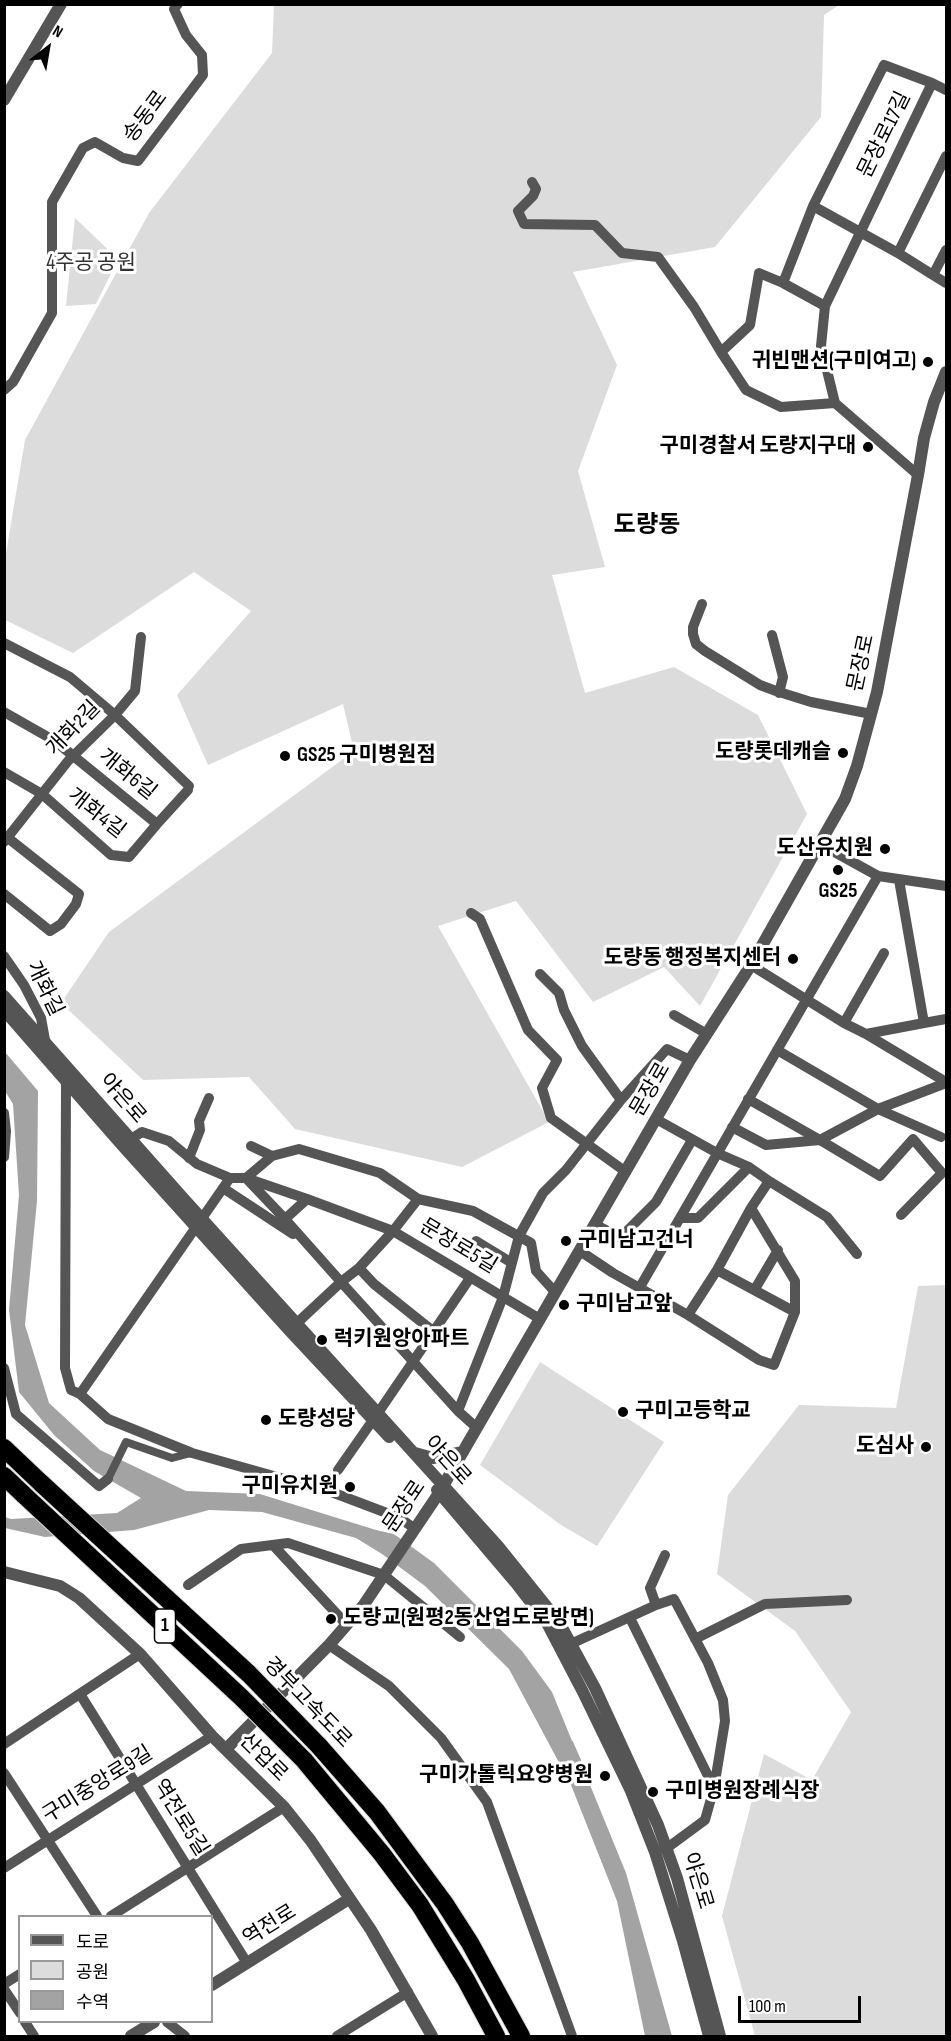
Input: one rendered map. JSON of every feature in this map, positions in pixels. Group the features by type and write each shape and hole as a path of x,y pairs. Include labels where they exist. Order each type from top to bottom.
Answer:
{"highway":[{"name":"경부고속도로","path":"4,1448 249,1674 319,1746 377,1812 445,1904 486,1971 521,2037"},
{"name":"경부고속도로","path":"4,1476 242,1698 304,1760 382,1854 420,1905 466,1980 496,2037"}],"street":[{"path":"4,100 61,4"},
{"name":"송동로","path":"4,390 13,382 52,313 52,202 83,148 95,142 123,158 138,161 203,75 202,55 186,35 174,9 178,4"},
{"name":"문장로17길","path":"783,284 813,206 884,65 932,83 825,306 821,346 835,403"},
{"path":"932,83 946,90"},
{"path":"898,253 946,156"},
{"path":"532,182 536,189 533,196 518,211 524,224 595,225 622,253 658,257 694,307 746,390 781,407 835,403 918,475"},
{"path":"813,206 861,231 946,283"},
{"path":"933,274 946,250"},
{"path":"721,352 750,325 759,273 825,306"},
{"name":"문장로","path":"226,1749 329,1645 363,1606 441,1490 690,1060 751,965 820,844 849,788 871,714 924,438 934,402 946,372"},
{"path":"702,604 693,627 696,644 705,651 760,685 779,693 871,714"},
{"path":"772,635 783,677 779,693"},
{"name":"개화2길","path":"4,894 50,931 61,924 76,904 79,894 6,840 73,755 115,716 135,691 141,637"},
{"path":"4,643 70,677 115,716"},
{"name":"개화6길","path":"4,712 54,741 157,824 189,788 115,716"},
{"name":"개화4길","path":"4,772 42,794 111,855 129,857 157,824"},
{"path":"820,844 878,876 946,886"},
{"path":"640,1287 878,876"},
{"path":"898,880 924,1023"},
{"path":"471,913 480,919 528,1030 557,1060 542,1088 551,1118 626,1172"},
{"path":"844,1023 884,953"},
{"name":"개화길","path":"4,956 24,985 41,1017 45,1041"},
{"path":"751,965 844,1023 946,1082"},
{"path":"540,974 559,993 564,1010 582,1046 621,1100"},
{"name":"야은로","path":"4,996 131,1139 198,1222 297,1323 375,1416 414,1453 566,1646 595,1688 667,1848 720,2037"},
{"name":"야은로","path":"4,1010 66,1081 198,1222 441,1490"},
{"path":"674,1015 707,1034"},
{"path":"866,1034 946,1019"},
{"path":"458,1411 503,1297 519,1236 543,1193 667,1049 690,1060"},
{"path":"777,1050 878,1109 941,1137"},
{"path":"66,1081 65,1368 71,1390 80,1394 108,1419 192,1453 334,1494 400,1518 415,1528"},
{"path":"732,1127 766,1145 820,1140 878,1109 946,1082"},
{"path":"189,1158 200,1130 198,1121 209,1098"},
{"path":"748,1099 880,1176 924,1130"},
{"path":"4,1113 6,1131 4,1157"},
{"path":"656,1119 717,1153 749,1167 827,1217 857,1254"},
{"path":"80,1394 230,1178 197,1164 170,1141 142,1132 131,1139"},
{"path":"901,1215 942,1173 914,1139"},
{"path":"596,1224 620,1238 656,1202 692,1140"},
{"path":"251,1146 272,1156"},
{"path":"477,1428 458,1411 302,1240 285,1218 246,1178 272,1156 299,1149 380,1173 418,1199 474,1211 531,1243 536,1270 555,1292"},
{"path":"680,1218 698,1218 749,1167"},
{"name":"문장로5길","path":"230,1178 246,1178 393,1231 540,1319"},
{"path":"688,1315 769,1181"},
{"path":"223,1188 302,1240"},
{"path":"285,1218 307,1199"},
{"path":"297,1323 359,1268 418,1199"},
{"path":"580,1251 759,1360 774,1365 795,1312 795,1281 751,1208"},
{"path":"476,1241 512,1263"},
{"path":"755,1289 778,1250"},
{"path":"359,1268 374,1284 434,1332"},
{"path":"717,1270 795,1312"},
{"path":"338,1470 414,1363 470,1278"},
{"path":"4,1368 16,1414 99,1486 108,1479 126,1442 172,1458 192,1453"},
{"path":"414,1453 433,1458 463,1452"},
{"path":"188,1585 241,1549 288,1543 384,1575 460,1637"},
{"path":"273,1545 347,1625"},
{"path":"656,1605 650,1588 665,1556"},
{"name":"산업로","path":"4,1572 46,1581 69,1591 140,1654 212,1736 284,1807 350,1899 408,1992 432,2037"},
{"path":"566,1646 674,1599 708,1663 723,1700 725,1721 714,1788 705,1820 667,1848"},
{"path":"695,1639 765,1604 847,1600"},
{"path":"630,1618 714,1788"},
{"path":"329,1645 388,1686 419,1716 441,1738 487,1802 572,2037"},
{"name":"야은로","path":"566,1646 631,1791 655,1852 683,1941 709,2037"},
{"path":"4,1744 140,1654"},
{"name":"역전로5길","path":"80,1694 247,1963"},
{"name":"구미중앙로9길","path":"4,1868 212,1736"},
{"path":"4,1773 96,1915"},
{"path":"114,1915 284,1807"},
{"name":"역전로","path":"213,1985 350,1899"},
{"path":"4,1984 18,1975"},
{"path":"4,1989 18,2010"},
{"path":"338,2037 408,1992"},
{"path":"26,2023 34,2037"},
{"path":"131,2037 152,2023"},
{"path":"167,2023 185,2037"}],"green space":[{"path":"274,5 839,5 824,15 821,117 715,247 573,272 617,365 578,471 605,567 552,575 585,693 674,667 758,715 807,814 700,1006 664,967 593,1002 516,901 438,926 549,1122 462,1167 295,1129 249,1077 143,1080 61,1003 109,932 354,751 343,704 208,765 177,695 251,611 194,572 73,653 5,620 5,559 25,440 149,213 272,53"},
{"name":"4주공 공원","path":"75,218 118,259 96,304 66,306"},
{"path":"946,1285 946,2036 755,2036 722,1916 764,1754 812,1780 851,1712 795,1631 717,1574 728,1495 799,1405 896,1408 918,1286"},
{"path":"540,1362 664,1442 597,1546 561,1525 480,1465"}],"water":[{"path":"5,1052 38,1091 37,1201 25,1325 49,1403 100,1450 186,1491 260,1494 394,1534 434,1563 522,1651 552,1692 626,1873 672,2036 645,2036 617,1901 571,1785 509,1669 425,1586 356,1538 262,1512 209,1510 134,1530 45,1537 5,1528 5,1517 11,1519 117,1513 141,1498 94,1471 54,1435 19,1392 9,1310 19,1195 13,1104 5,1091"}],"waterway":[{"path":"572,1742 583,1767"}],"place":[{"name":"귀빈맨션(구미여고)","path":"928,362"},
{"name":"구미경찰서 도량지구대","path":"868,447"},
{"name":"도량롯데캐슬","path":"843,753"},
{"name":"GS25 구미병원점","path":"285,756"},
{"name":"도산유치원","path":"885,849"},
{"name":"GS25","path":"838,870"},
{"name":"도량동 행정복지센터","path":"793,959"},
{"name":"구미남고건너","path":"566,1241"},
{"name":"구미남고앞","path":"564,1305"},
{"name":"럭키원앙아파트","path":"322,1340"},
{"name":"구미고등학교","path":"623,1412"},
{"name":"도량성당","path":"266,1420"},
{"name":"도심사","path":"926,1447"},
{"name":"구미유치원","path":"350,1487"},
{"name":"도량교(원평2동산업도로방면)","path":"331,1619"},
{"name":"구미가톨릭요양병원","path":"605,1776"},
{"name":"구미병원장례식장","path":"653,1792"}],"district":[{"name":"도량동","path":"647,526"}]}
